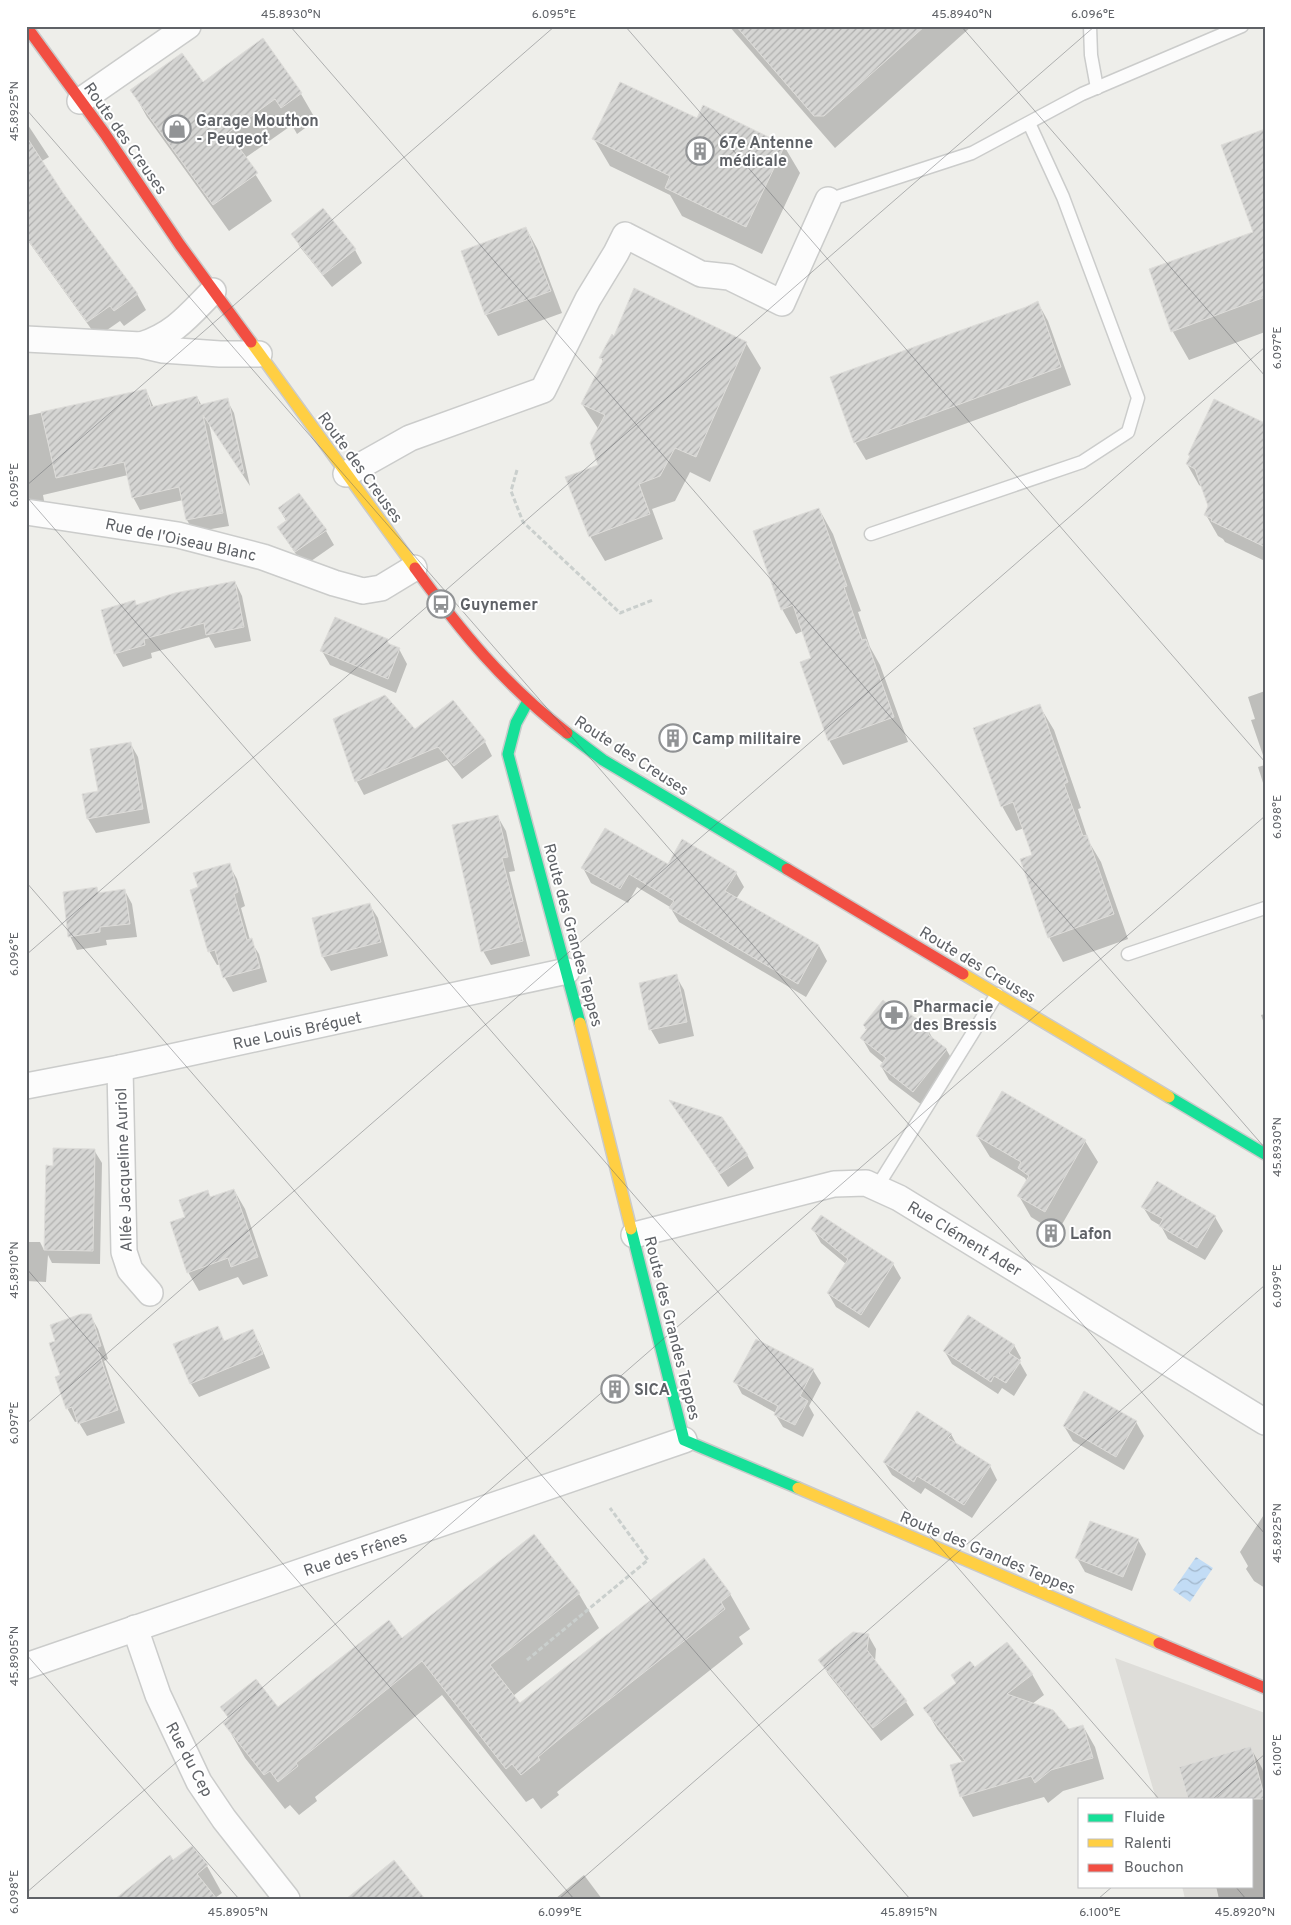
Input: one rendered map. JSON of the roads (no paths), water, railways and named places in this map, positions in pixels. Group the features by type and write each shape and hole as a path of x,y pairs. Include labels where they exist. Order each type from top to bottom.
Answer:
{"main road":[{"name":"Route des Creuses","path":"26,26 213,291 414,568 479,652 528,701 565,733 603,760 1265,1154"},
{"name":"Route des Grandes Teppes","path":"528,701 516,723 508,754 567,970 684,1440 1265,1688"}],"street":[{"path":"80,101 188,26"},
{"path":"346,474 410,438 543,390 588,299 625,235 701,274 729,277 782,303 828,200"},
{"path":"141,345 164,336 182,322 213,291"},
{"path":"26,339 141,345 163,350 220,354 259,354"},
{"name":"Rue de l'Oiseau Blanc","path":"26,512 178,535 263,557 334,583 363,591 381,588 407,574 414,568"},
{"name":"Rue Louis Bréguet","path":"26,1086 120,1068 567,970"},
{"name":"Allée Jacqueline Auriol","path":"120,1068 124,1252 130,1270 150,1293"},
{"name":"Rue Clément Ader","path":"634,1235 834,1184 866,1183 876,1186 898,1198 1265,1422"},
{"name":"Rue des Frênes","path":"26,1666 684,1440"},
{"name":"Rue du Cep","path":"135,1628 158,1695 199,1782 224,1819 288,1899"}],"lane":[{"path":"1090,26 1091,55 1098,88"},
{"path":"828,200 972,153 1082,94 1242,26"},
{"path":"871,534 1082,462 1128,432 1138,398 1063,197 1029,123"},
{"path":"1128,954 1265,908"},
{"path":"876,1186 997,994"}],"water":[{"path":"1196,1557 1213,1568 1190,1602 1173,1590"}],"place":[{"name":"Garage Mouthon - Peugeot","path":"177,129"},
{"name":"67e Antenne médicale","path":"700,151"},
{"name":"Guynemer","path":"441,604"},
{"name":"Camp militaire","path":"673,738"},
{"name":"Pharmacie des Bressis","path":"894,1015"},
{"name":"Lafon","path":"1051,1233"},
{"name":"SICA","path":"615,1389"}]}
